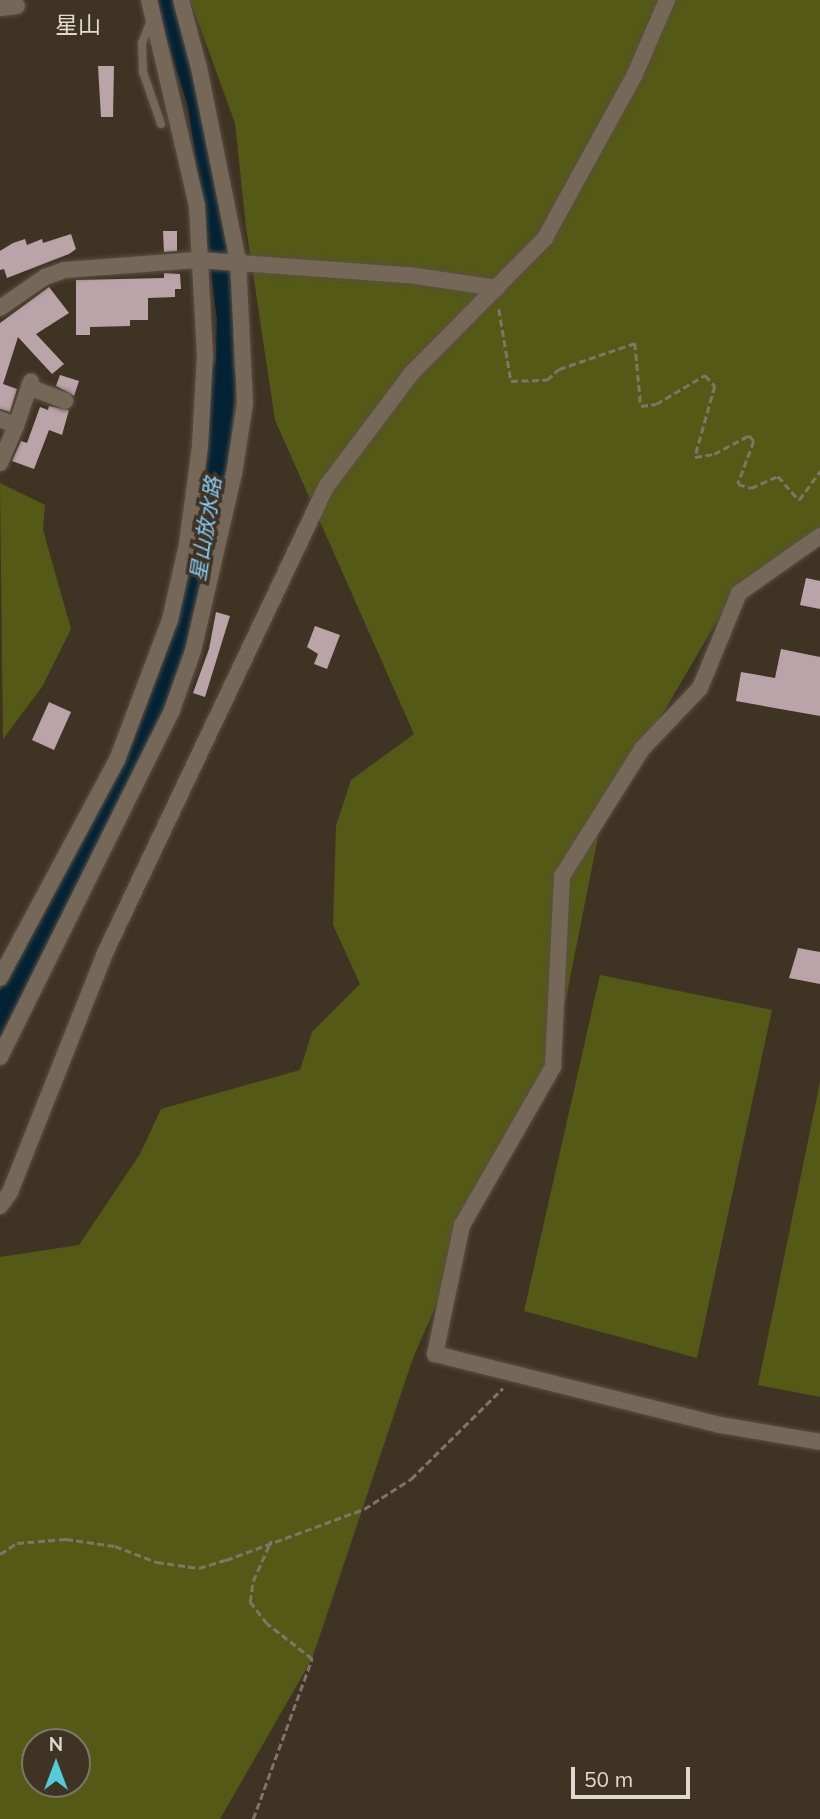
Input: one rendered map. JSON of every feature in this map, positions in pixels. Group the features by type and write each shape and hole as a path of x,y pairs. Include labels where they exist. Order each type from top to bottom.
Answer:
{"street":[{"path":"0,1057 172,710 193,651 229,498 245,403 238,261 199,68 181,0"},
{"path":"0,1206 10,1192 105,953 326,487 412,373 545,238 635,74 667,0"},
{"path":"0,978 117,760 170,620 187,544 200,446 205,355 197,206 187,148 151,7"},
{"path":"0,308 45,277 64,270 198,260 409,275 497,288"},
{"path":"0,463 30,384 65,401"},
{"path":"0,419 16,426"},
{"path":"820,536 739,593 700,688 642,749 562,876 553,1068 462,1225 435,1354 720,1425 820,1442"}],"lane":[{"path":"151,7 142,43 143,72 162,124"}],"path":[{"path":"497,288 511,382 547,380 559,369 635,343 641,406 656,404 705,375 715,386 695,457 714,454 749,435 754,441 738,484 751,488 778,476 799,500 820,471"},
{"path":"0,1555 17,1543 66,1539 199,1568 363,1509 411,1479 511,1379"},
{"path":"253,1819 312,1659 267,1624 250,1602 253,1581 271,1541"}],"green space":[{"path":"190,0 820,0 820,531 737,587 602,817 550,1079 522,1110 413,1358 312,1659 220,1819 0,1819 0,1257 79,1245 140,1154 161,1109 300,1070 312,1032 360,984 333,925 336,826 351,780 414,734 275,420 246,227 235,123"},
{"path":"0,483 45,505 43,530 71,629 42,687 3,739"},
{"path":"600,975 772,1010 697,1358 524,1311"},
{"path":"820,1082 820,1397 758,1385"}],"water":[{"path":"154,0 175,0 197,74 234,280 232,426 214,411 217,319 188,106"}],"building":[{"path":"98,66 114,66 113,117 101,117"},
{"path":"163,231 177,231 177,251 164,252"},
{"path":"71,234 76,249 69,254 7,278 4,269 0,270 0,251 13,243 25,239 27,245 42,239 43,243"},
{"path":"164,273 180,274 181,289 175,289 175,297 148,298 148,320 130,320 130,326 90,327 90,335 76,335 76,280 164,278"},
{"path":"49,287 69,313 36,334 64,364 52,374 18,337 3,384 17,389 10,412 0,409 0,323"},
{"path":"60,375 79,381 74,396 56,386"},
{"path":"49,406 69,410 62,435 49,430 34,469 12,461 21,441 27,443 40,407 48,410"},
{"path":"806,578 820,581 820,609 800,605"},
{"path":"216,612 230,616 205,697 193,693 209,649"},
{"path":"315,626 340,635 327,669 314,664 318,654 307,647"},
{"path":"781,649 820,657 820,716 736,701 741,672 775,678"},
{"path":"49,702 71,712 54,750 32,740"},
{"path":"798,948 820,952 820,984 789,978"}],"waterway":[{"name":"星山放水路","path":"0,1022 155,721 179,653 209,523 222,377"}],"district":[{"name":"星山","path":"78,25"}]}
